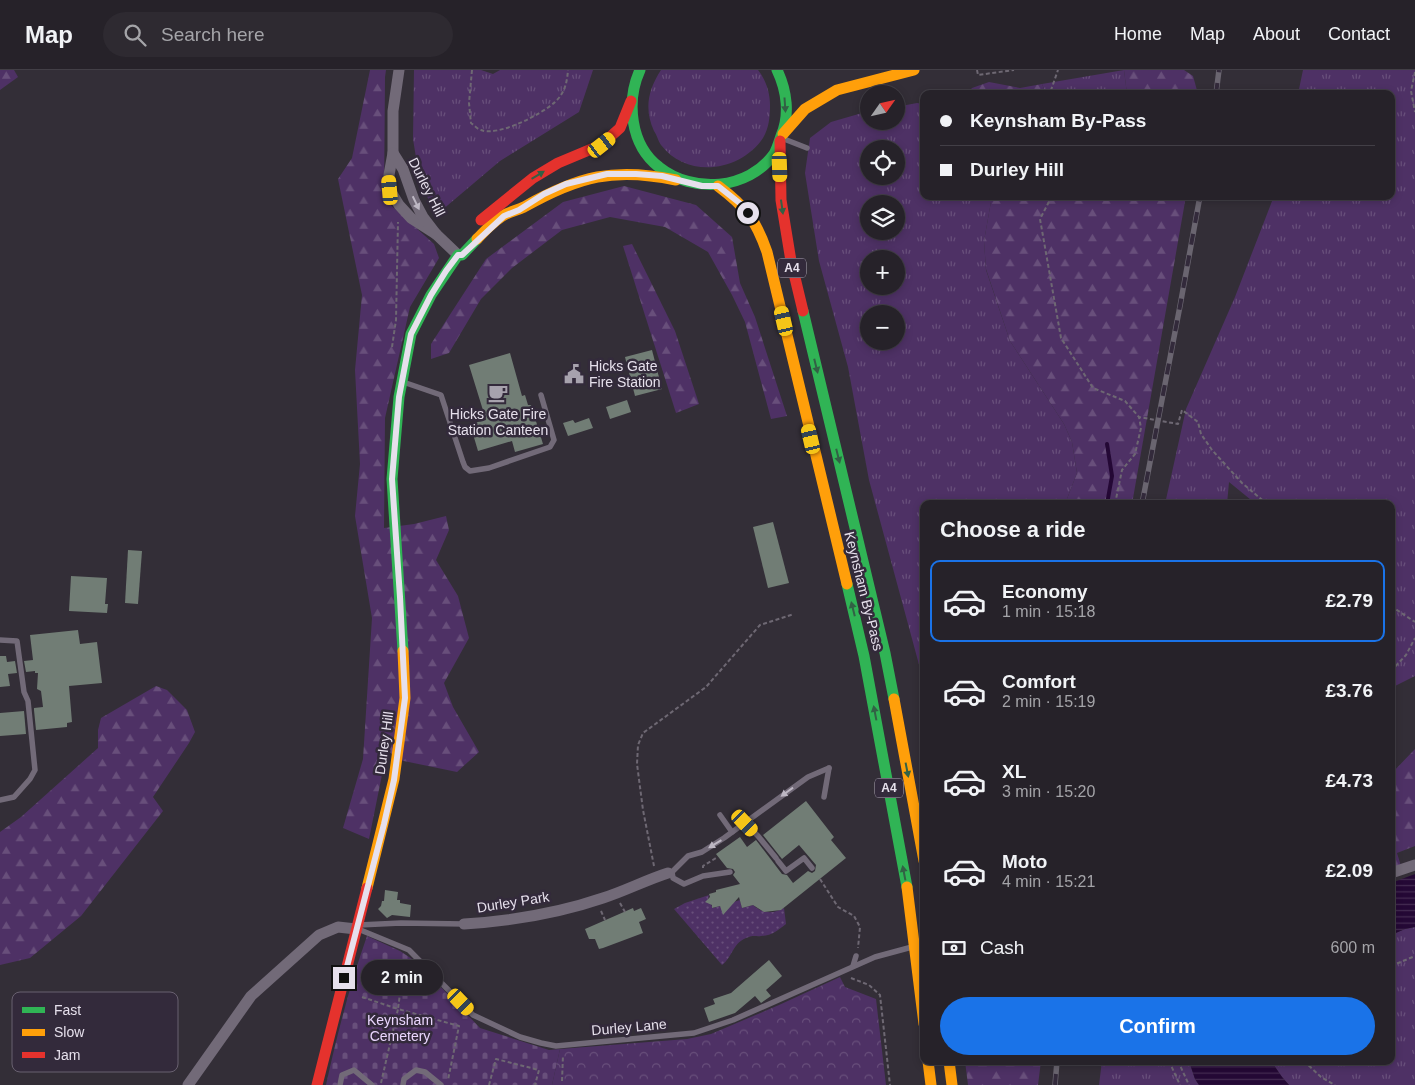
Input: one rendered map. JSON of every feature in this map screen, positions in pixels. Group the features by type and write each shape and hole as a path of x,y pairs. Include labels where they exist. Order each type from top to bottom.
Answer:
{"main road":[{"path":"635,70 631,101 620,128 612,137 602,145 541,173 506,198 468,233 455,248 458,255 462,255 504,216 519,210 544,194 566,184 595,176 624,173 662,176 702,186 728,184 752,174 765,164 782,138 805,109 826,96 846,88 914,70"},
{"path":"634,86 640,70"},
{"name":"Keynsham By-Pass","path":"777,70 783,85 786,103 786,118 782,138 781,200 790,261 885,653 920,839"},
{"path":"631,101 634,130 646,154 665,173 687,183"},
{"name":"Keynsham By-Pass","path":"718,186 742,205 750,216 769,260 864,656 907,885 920,992"},
{"name":"Durley Hill","path":"318,1085 390,797 405,698 392,479 401,381 411,334 431,295 458,255"},
{"path":"928,1065 931,1085"},
{"path":"950,1065 952,1085"}],"street":[{"name":"Durley Hill","path":"399,70 393,111 393,153 389,175 390,190 399,205 411,218 436,234"},
{"name":"Durley Hill","path":"393,153 403,169 414,200 423,218 436,234 458,255"},
{"path":"1395,872 1415,865"},
{"name":"Durley Park","path":"464,924 567,909 604,898 670,872"},
{"path":"188,1085 251,996 319,935 338,926 357,927"}],"lane":[{"path":"782,138 808,148"},
{"path":"401,381 441,395 463,462 470,471 489,468 550,447 554,440 541,396"},
{"path":"0,640 16,641 24,692 28,701 35,770 30,779 14,797 0,800"},
{"path":"730,872 703,876 684,884 673,878 670,872 688,856 696,854 724,838 808,777 830,768 824,797"},
{"path":"720,815 732,832"},
{"path":"745,823 758,836 786,872 804,858 812,868"},
{"name":"Durley Park","path":"357,927 401,923 464,924"},
{"name":"Durley Lane","path":"357,927 409,950 474,1015 520,1037 541,1043 563,1045 694,1033 733,1020 875,957 920,946"},
{"path":"853,966 856,956"},
{"path":"340,1085 342,1076 354,1070 372,1085"},
{"path":"403,1085 404,1079 416,1070 425,1072 441,1085"}],"path":[{"path":"472,70 469,103 471,123 482,131 504,130 533,117 556,101 567,85 568,70"},
{"path":"977,70 978,74 1014,70"},
{"path":"1051,90 1058,70"},
{"path":"1415,72 1411,91 1415,112"},
{"path":"1050,200 1040,219 1061,338 1093,388 1125,401 1141,417 1178,424 1182,410 1198,422 1201,434 1212,450 1242,482 1263,500"},
{"path":"396,320 399,205"},
{"path":"1116,500 1122,470 1135,454 1141,428 1141,417"},
{"path":"1395,609 1415,622"},
{"path":"651,852 637,764 638,745 643,733 706,687 760,625 794,614"},
{"path":"1395,666 1406,655 1415,638"},
{"path":"820,879 838,906 854,916 860,927 860,943 856,956"},
{"path":"1395,964 1415,956"},
{"path":"842,972 869,985 880,996 890,1085"},
{"path":"380,1085 398,1008 402,978"},
{"path":"362,997 459,1026 447,1085"},
{"path":"562,1081 563,1045"},
{"path":"489,1085 496,1059 539,1070 535,1085"},
{"path":"1171,1065 1180,1085"},
{"path":"1180,1065 1189,1085"},
{"path":"1308,1065 1335,1085"}],"green space":[{"path":"0,70 14,70 18,77 0,90"},
{"path":"370,70 386,70 384,199 434,244 439,258 410,307 385,418 384,528 414,524 446,516 449,530 436,560 458,596 469,638 444,683 453,707 479,752 457,772 399,760 387,750 369,839 343,828 363,759 372,618 355,516 360,464 355,370 362,295 338,179 352,158"},
{"path":"414,70 481,70 493,74 500,70 593,70 579,112 500,161 435,216 419,176 413,139"},
{"path":"661,70 758,70 765,82 770,100 769,122 763,138 741,158 713,167 699,167 685,163 672,156 660,143 649,115 650,92"},
{"path":"1124,70 1126,90 1044,90 1042,84"},
{"path":"1124,70 1184,70 1193,76 1197,90 1126,90"},
{"path":"1303,70 1415,70 1415,676 1395,686 1395,500 1251,500 1229,482 1227,500 1166,500 1186,409 1235,297 1272,200 1395,200 1395,90 1299,90"},
{"path":"989,82 1020,88 1042,84 1044,90 970,90"},
{"path":"920,103 920,200 991,200 984,241 986,270 1010,341 1064,424 1072,442 1077,473 1067,500 920,500 920,668 869,480 848,367 819,261 805,173 810,138 831,122 860,114 860,130 905,130 905,105"},
{"path":"624,186 696,205 732,237 740,283 755,317 787,416 771,419 745,322 708,252 665,227 610,217 562,230 512,268 481,299 449,353 431,359 431,344 486,259 563,202"},
{"path":"991,200 1185,200 1133,500 1067,500 1077,473 1072,442 1064,424 1010,341 986,269 984,241"},
{"path":"632,244 675,331 699,404 676,413 623,246"},
{"path":"156,686 167,690 187,710 195,732 153,797 163,811 81,916 30,958 0,965 0,832 21,817 98,748 98,730 101,718"},
{"path":"1415,749 1415,846 1397,853 1401,866 1395,868 1395,770"},
{"path":"709,895 708,899 713,908 720,906 723,911 727,904 740,900 742,908 753,905 760,910 768,912 784,908 786,924 768,935 752,936 743,939 722,965 674,909"},
{"path":"1415,927 1415,1085 1289,1085 1274,1065 1395,1065 1395,933"},
{"name":"Keynsham Cemetery","path":"367,936 400,951 412,959 429,980 437,983 480,1028 549,1050 560,1049 552,1085 326,1085 344,1010"},
{"path":"840,977 845,987 876,999 886,1085 552,1085 560,1049 687,1039 711,1034"},
{"path":"966,1065 1040,1065 1038,1085 968,1085"},
{"path":"1102,1065 1190,1065 1199,1085 1099,1085"}],"shaded area":[{"path":"1415,874 1415,927 1395,933 1395,882"},
{"path":"1190,1065 1274,1065 1289,1085 1199,1085"}],"building":[{"path":"652,350 662,389 635,396 625,357"},
{"path":"510,353 522,396 525,395 528,405 531,405 543,444 515,452 512,441 478,451 470,424 486,420 469,365"},
{"path":"627,400 631,412 610,419 606,407"},
{"path":"589,418 593,428 568,436 563,423 573,420 575,423"},
{"path":"773,522 789,583 768,588 753,527"},
{"path":"128,550 142,551 138,604 125,603"},
{"path":"71,576 107,578 105,604 108,604 107,613 69,611"},
{"path":"78,630 80,644 97,642 102,683 69,686 72,722 67,723 67,727 36,730 34,708 43,707 41,691 37,689 38,673 35,673 35,671 26,672 24,661 33,660 30,635"},
{"path":"0,656 6,656 7,662 15,661 17,673 8,674 10,686 0,687"},
{"path":"24,711 26,734 0,736 0,713"},
{"path":"806,801 834,837 831,840 846,858 781,910 764,912 753,905 742,908 739,897 723,915 720,906 712,908 712,905 705,902 710,897 709,894 716,892 716,890 740,884 733,875 735,872 733,869 727,868 716,854 740,837 747,847 756,840 782,874 787,875 793,883 808,871 812,873 815,871 816,865 799,845 782,859 763,835"},
{"path":"385,890 398,892 397,900 400,900 400,903 411,905 410,917 392,915 387,918 378,909 382,901 384,901"},
{"path":"633,908 634,911 641,908 646,919 639,922 643,933 599,949 595,939 589,939 585,929"},
{"path":"769,960 782,976 766,990 771,996 761,1003 755,996 735,1013 709,1022 704,1008 715,1004 713,999 731,993"}],"waterway":[{"path":"1107,444 1112,476 1108,500"}],"railway":[{"path":"1216,90 1219,70"},
{"path":"1143,500 1199,200"},
{"path":"1055,1085 1057,1065"}],"traffic: fast":[{"path":"640,70 633,95 632,109 633,122 642,147 649,158 673,176 703,184 735,181 750,175 763,166 774,154 786,120 785,95 777,70"},
{"path":"403,651 392,479 399,397 411,334 431,295 458,255 462,255 477,239"},
{"path":"803,311 885,653 894,699"},
{"path":"847,584 864,656 907,887"}],"traffic: slow":[{"path":"783,134 805,109 837,90 914,70"},
{"path":"477,239 502,216 580,181 597,177 634,174 676,180"},
{"path":"718,186 749,215 759,231 767,252 847,584"},
{"path":"367,888 394,779 405,698 403,651"},
{"path":"894,699 920,839"},
{"path":"907,887 920,992"},
{"path":"928,1065 931,1085"},
{"path":"950,1065 952,1085"}],"traffic: jam":[{"path":"481,220 533,178 558,163 601,145 620,128 631,101"},
{"path":"780,141 781,200 791,261 803,311"},
{"path":"317,1085 367,888"}],"place":[{"name":"Hicks Gate Fire Station","path":"574,374"},
{"name":"Hicks Gate Fire Station Canteen","path":"498,393"}],"route":[{"path":"344,978 394,780 405,698 392,479 401,381 411,334 431,295 458,255 462,255 504,216 519,210 544,194 566,184 595,176 624,173 662,176 702,186 718,186 742,205 748,213"}]}
